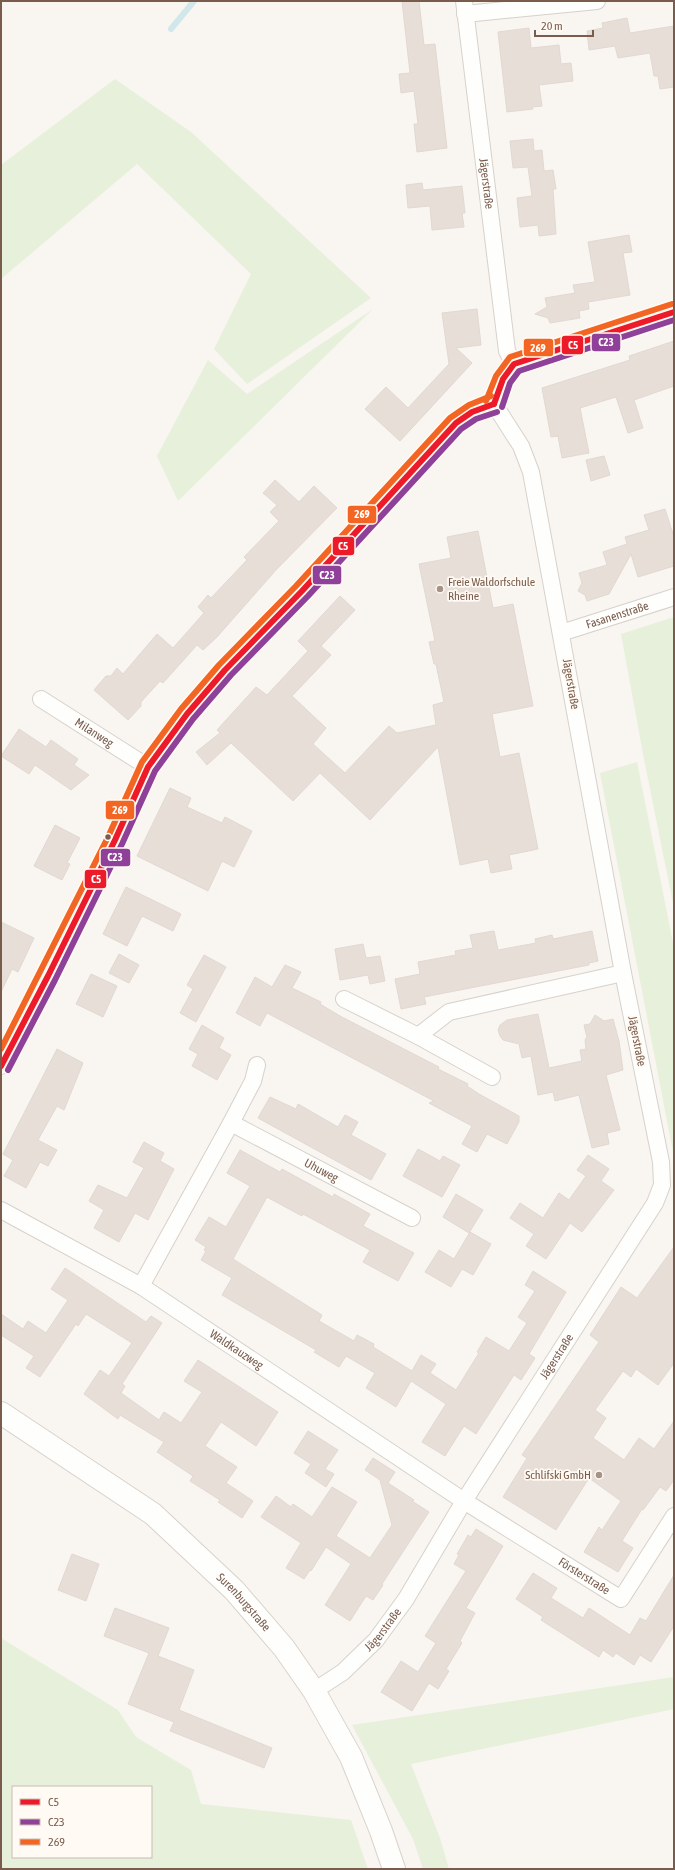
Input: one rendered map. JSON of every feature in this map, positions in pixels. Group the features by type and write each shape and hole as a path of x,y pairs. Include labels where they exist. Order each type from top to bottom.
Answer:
{"street":[{"path":"464,8 597,1"},
{"name":"Jägerstraße","path":"464,8 507,351 514,364"},
{"path":"1,1066 48,976 148,767 187,714 225,670 302,591 456,423 472,412 494,404 502,379 514,364 674,312"},
{"name":"Jägerstraße","path":"314,1692 343,1672 376,1640 406,1600 464,1501 655,1203 662,1185 661,1162 623,973 531,472 522,446 494,404"},
{"name":"Fasanenstraße","path":"561,633 674,597"},
{"name":"Milanweg","path":"41,699 148,767"},
{"path":"418,1036 449,1012 623,973"},
{"path":"344,999 418,1036 492,1077"},
{"path":"141,1286 253,1081 257,1064"},
{"name":"Uhuweg","path":"231,1123 412,1218"},
{"name":"Waldkauzweg","path":"1,1210 141,1286 464,1501"},
{"name":"Surenburgstraße","path":"1,1413 153,1514 234,1590 284,1648 314,1692 351,1757 381,1831 394,1869"},
{"name":"Försterstraße","path":"464,1501 621,1599 674,1516"}],"green space":[{"path":"115,79 191,132 371,298 247,384 214,349 251,274 137,164 1,279 1,165"},
{"path":"373,309 178,501 157,456 208,360 247,394"},
{"path":"674,617 674,908 621,634"},
{"path":"637,762 674,948 674,1152 600,773"},
{"path":"1,1638 118,1710 136,1737 191,1770 201,1804 351,1820 368,1869 1,1869"},
{"path":"674,1677 674,1709 411,1764 440,1838 449,1869 423,1869 413,1839 352,1725"}],"building":[{"path":"402,1 419,1 424,45 435,44 447,148 417,152 414,124 418,124 414,91 401,93 399,74 410,73"},
{"path":"627,18 630,33 674,26 674,87 660,89 658,76 654,76 650,53 618,58 615,46 589,50 587,31 603,28 602,23"},
{"path":"529,28 531,48 559,45 561,64 571,63 573,81 539,85 542,106 532,107 533,109 507,112 498,32"},
{"path":"533,139 534,151 542,150 544,171 553,170 556,189 553,189 556,234 539,236 538,225 520,227 517,198 532,196 528,167 513,168 510,141"},
{"path":"422,183 423,190 462,186 465,213 462,213 464,227 432,230 430,206 408,208 406,185"},
{"path":"629,235 632,252 623,253 630,295 588,302 589,309 579,311 580,318 550,323 548,318 535,314 547,307 545,298 575,293 573,285 595,282 588,242"},
{"path":"477,309 481,345 456,348 472,363 400,441 365,409 386,387 408,408 449,364 442,313"},
{"path":"674,341 674,386 634,400 643,428 628,433 616,397 580,408 589,453 562,458 558,436 551,437 542,388 630,360 629,356"},
{"path":"604,456 610,475 591,481 586,460"},
{"path":"275,480 299,502 314,486 337,508 276,570 217,637 203,650 197,645 163,683 160,681 141,702 141,706 128,720 94,690 106,676 111,676 117,668 123,674 157,634 173,648 204,613 198,607 208,595 211,598 247,560 244,557 279,521 270,512 277,505 263,493"},
{"path":"665,509 674,537 674,566 638,577 631,554 609,594 587,601 585,595 578,591 582,583 579,573 607,565 603,552 627,544 625,537 649,530 644,515"},
{"path":"478,531 493,608 513,604 533,706 492,714 500,757 519,753 538,849 509,855 512,869 491,873 488,859 460,865 438,747 370,820 320,773 293,801 231,743 207,765 196,752 220,733 217,730 256,687 267,695 308,651 298,641 340,596 355,610 321,646 331,655 292,696 326,728 313,744 345,773 389,726 397,733 436,725 433,705 444,702 436,664 434,664 429,642 435,641 419,564 451,558 447,537"},
{"path":"19,729 46,747 51,740 78,759 74,765 89,775 71,790 35,765 29,774 1,756"},
{"path":"170,788 191,798 187,807 222,823 225,817 252,831 234,867 222,861 208,891 137,856"},
{"path":"55,825 80,838 67,863 70,864 62,880 34,866"},
{"path":"126,887 181,914 173,931 142,916 127,946 103,934"},
{"path":"1,922 34,938 18,972 12,969 1,992"},
{"path":"494,931 498,950 536,943 535,939 552,935 553,939 592,931 598,961 589,963 589,965 424,997 426,1004 401,1009 395,979 420,974 418,962 456,955 455,951 473,948 470,935"},
{"path":"363,944 366,958 380,956 385,981 370,984 368,975 340,980 335,949"},
{"path":"119,954 139,965 129,983 109,973"},
{"path":"204,955 226,967 196,1022 180,1013 193,989 187,985"},
{"path":"285,965 301,972 292,988 321,1002 320,1004 340,1016 439,1067 438,1069 468,1084 467,1086 479,1094 519,1116 519,1122 507,1144 487,1134 477,1152 462,1144 472,1126 429,1103 434,1101 267,1013 260,1026 236,1013 255,977 272,987"},
{"path":"91,974 117,986 103,1017 76,1004"},
{"path":"538,1014 549,1068 582,1061 580,1050 586,1049 585,1040 587,1037 584,1025 590,1024 595,1015 604,1021 613,1019 619,1041 623,1070 606,1075 620,1130 607,1133 609,1144 592,1148 579,1095 555,1101 553,1092 538,1095 531,1056 522,1058 519,1044 503,1040 500,1036 498,1030 500,1025 507,1020"},
{"path":"202,1025 224,1038 219,1048 231,1055 217,1080 192,1066 198,1054 189,1049"},
{"path":"57,1049 83,1063 64,1110 57,1106 38,1140 57,1150 48,1166 40,1162 26,1188 4,1176 13,1160 3,1154"},
{"path":"270,1097 296,1109 298,1104 338,1127 345,1115 358,1122 351,1135 386,1154 371,1180 258,1118"},
{"path":"144,1142 164,1153 160,1161 174,1169 148,1220 135,1213 119,1242 94,1228 104,1210 89,1201 98,1185 127,1198 144,1168 133,1162"},
{"path":"418,1149 440,1161 443,1156 460,1165 442,1197 403,1176"},
{"path":"240,1150 280,1172 282,1169 333,1197 334,1194 370,1214 363,1226 414,1253 398,1281 363,1262 370,1250 303,1214 302,1216 267,1197 233,1259 322,1315 319,1321 354,1341 357,1335 374,1344 373,1347 412,1371 421,1355 436,1364 430,1373 456,1390 479,1353 477,1352 486,1337 509,1351 527,1323 518,1317 535,1291 525,1285 533,1271 566,1292 529,1354 535,1358 521,1380 514,1375 476,1434 464,1426 445,1456 422,1442 446,1404 411,1381 396,1407 366,1388 375,1373 346,1356 339,1367 314,1352 316,1350 222,1295 232,1278 201,1260 206,1251 204,1250 206,1247 195,1240 209,1217 226,1227 250,1186 227,1173"},
{"path":"588,1155 609,1169 601,1181 614,1190 582,1232 570,1223 546,1259 526,1246 534,1234 510,1218 520,1203 543,1218 559,1193 569,1200 586,1176 577,1170"},
{"path":"456,1194 483,1210 469,1233 443,1217"},
{"path":"470,1232 491,1244 473,1275 462,1269 451,1287 425,1272 439,1250 454,1259"},
{"path":"674,1247 674,1363 658,1385 636,1369 631,1377 623,1371 595,1410 606,1418 593,1438 624,1460 639,1438 654,1449 674,1421 674,1480 666,1491 660,1487 643,1510 642,1509 622,1541 633,1548 618,1572 584,1552 599,1527 602,1530 621,1501 589,1478 556,1530 503,1497 527,1458 522,1455 599,1342 590,1335 621,1287 637,1298"},
{"path":"65,1268 146,1322 151,1316 162,1323 122,1384 125,1386 121,1393 159,1420 164,1412 181,1423 202,1392 184,1381 198,1360 278,1412 256,1446 221,1422 205,1446 237,1467 226,1483 253,1501 242,1518 218,1502 220,1500 190,1481 193,1476 157,1452 164,1442 120,1415 118,1419 84,1394 100,1370 109,1376 132,1343 86,1314 78,1326 76,1324 40,1377 26,1368 34,1356 1,1335 1,1314 23,1329 28,1321 46,1333 68,1300 51,1289"},
{"path":"308,1431 338,1450 325,1469 334,1474 326,1487 305,1473 311,1464 294,1453"},
{"path":"373,1458 395,1472 388,1483 429,1512 373,1600 366,1596 350,1621 325,1605 351,1564 326,1547 311,1571 310,1570 304,1579 286,1568 301,1543 261,1517 276,1496 291,1507 293,1504 312,1517 332,1487 357,1502 336,1536 370,1558 392,1525 380,1480 365,1470"},
{"path":"476,1529 503,1546 466,1608 475,1613 460,1641 462,1643 446,1669 449,1671 438,1689 429,1683 412,1711 381,1692 401,1661 418,1672 436,1643 425,1636 466,1571 454,1564 459,1555 457,1554 468,1535 471,1537"},
{"path":"72,1554 99,1564 86,1601 58,1590"},
{"path":"533,1573 557,1588 551,1598 583,1618 589,1608 630,1635 640,1618 646,1621 674,1575 674,1626 651,1662 640,1655 634,1665 616,1653 613,1657 603,1650 599,1657 541,1620 543,1617 516,1599"},
{"path":"115,1608 169,1628 158,1656 194,1670 179,1710 272,1748 264,1768 170,1731 174,1722 128,1704 149,1653 104,1636"}],"waterway":[{"path":"171,29 194,1"}],"transit line":[{"name":"269","path":"486,401 496,376 510,357 672,304"},
{"name":"C5","path":"494,404 503,379 514,364 674,312"},
{"name":"C23","path":"502,407 510,383 519,371 674,320"},
{"name":"269","path":"1,1049 108,837 142,762 181,709 219,665 296,586 450,418 469,405 491,396"},
{"name":"C5","path":"1,1066 48,976 115,840 148,767 187,714 225,670 302,591 456,423 472,412 494,404"},
{"name":"C23","path":"8,1070 55,980 122,844 155,771 193,719 231,675 308,596 461,429 476,419 497,412"}],"place":[{"name":"Freie Waldorfschule Rheine","path":"440,589"},
{"name":"Schlifski GmbH","path":"599,1475"}]}
